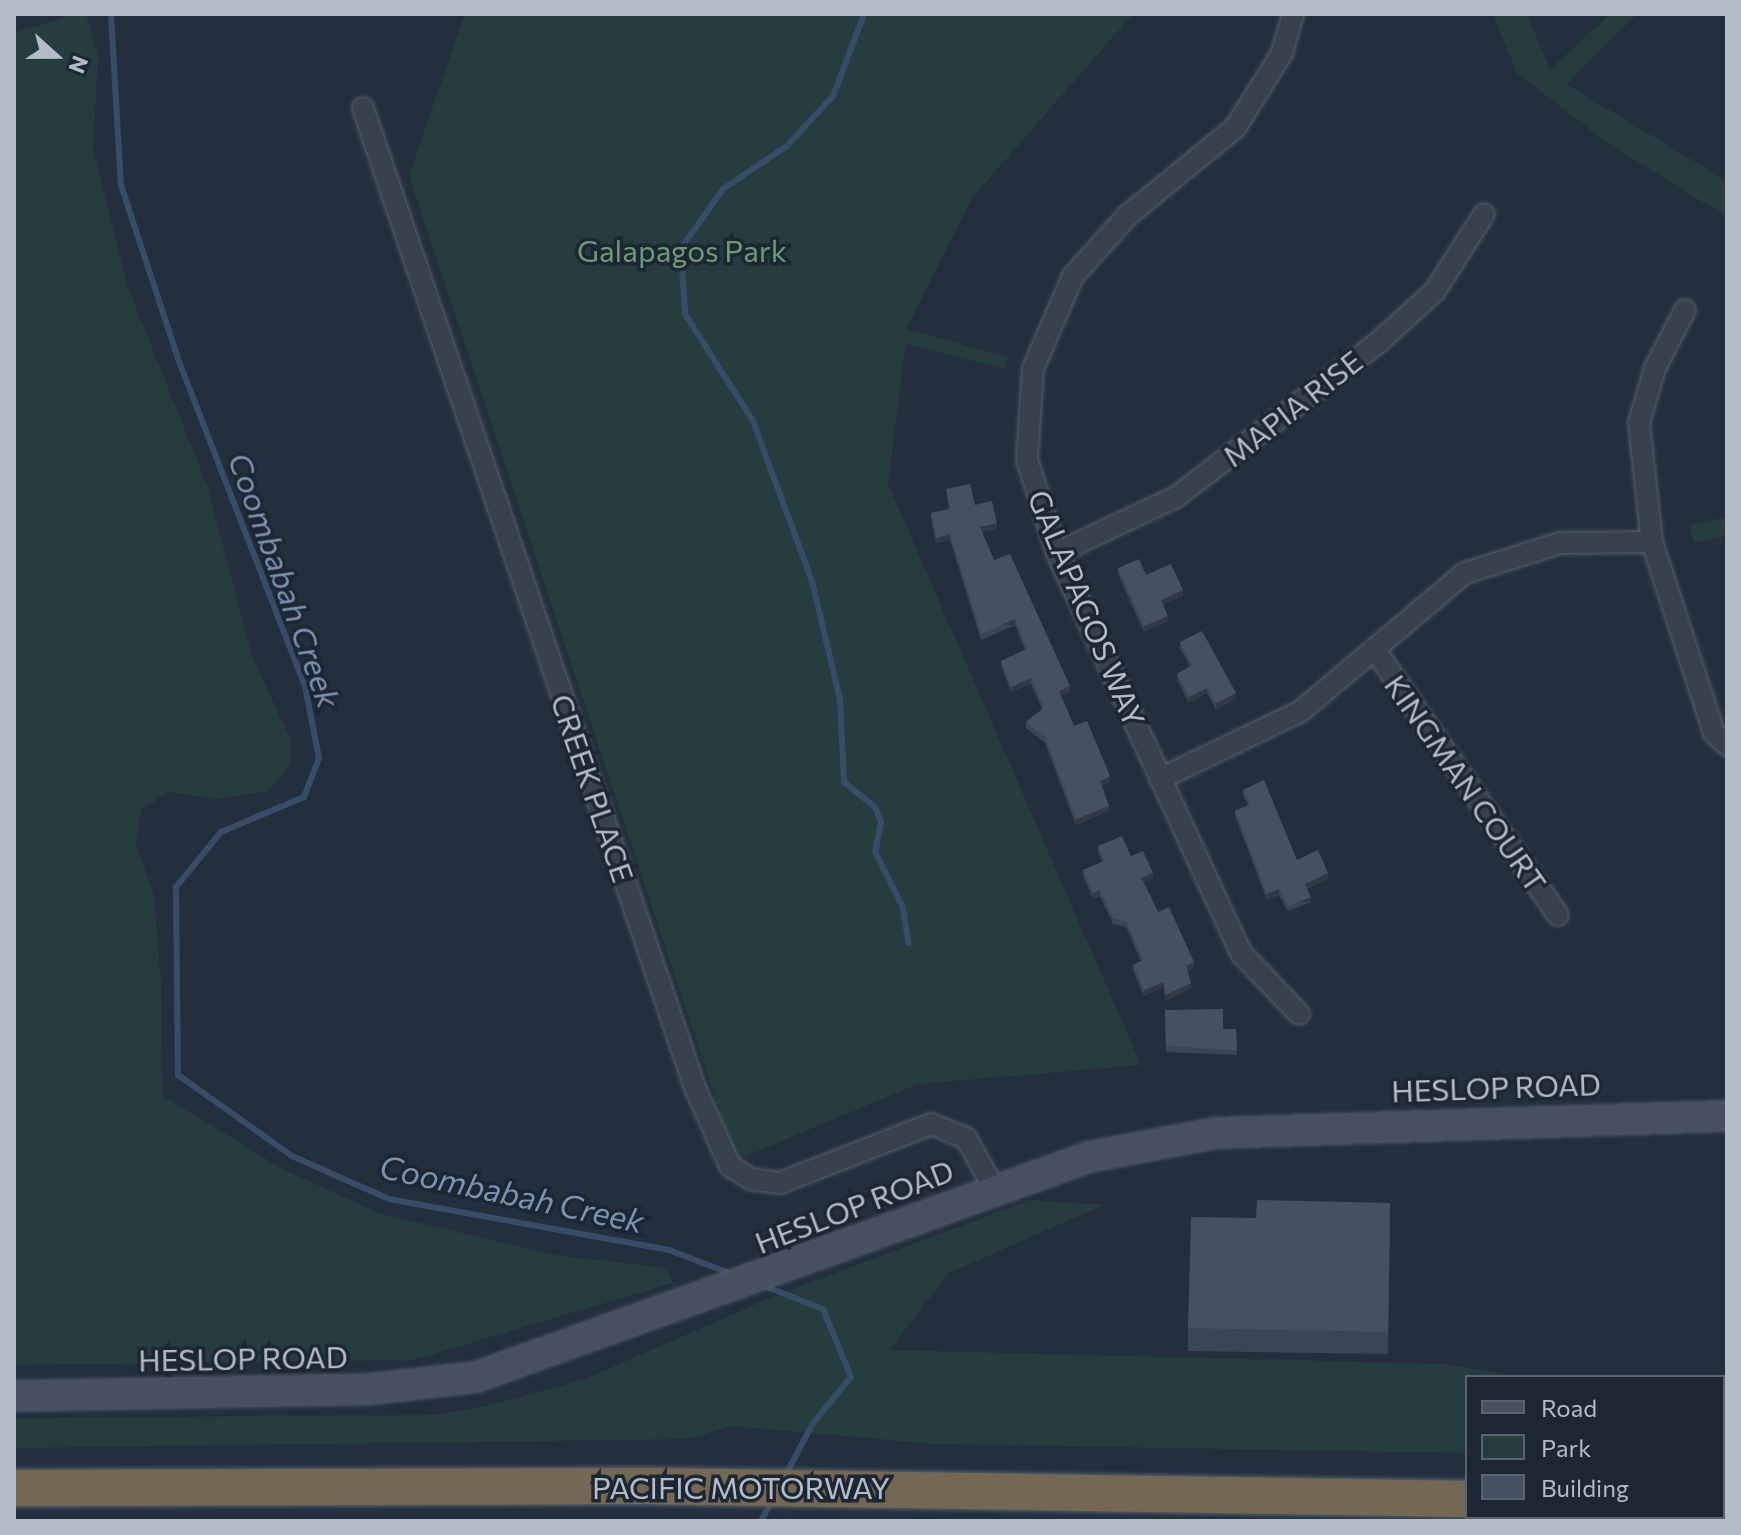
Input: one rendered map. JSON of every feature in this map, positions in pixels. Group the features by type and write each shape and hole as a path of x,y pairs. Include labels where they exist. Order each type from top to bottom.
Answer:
{"highway":[{"name":"PACIFIC MOTORWAY","path":"14,1488 924,1488 1465,1499"}],"street":[{"name":"GALAPAGOS WAY","path":"1293,14 1282,53 1236,127 1101,242 1050,318 1033,369 1027,460 1057,553 1241,953 1299,1014"},
{"name":"CREEK PLACE","path":"363,108 723,1153 751,1179 780,1183 931,1124 966,1138 995,1190"},
{"name":"MAPIA RISE","path":"1057,553 1176,497 1401,324 1444,279 1484,214"},
{"path":"1685,310 1655,368 1639,423 1652,542 1714,733 1727,745"},
{"path":"1160,779 1301,711 1465,573 1560,543 1652,542"},
{"name":"KINGMAN COURT","path":"1375,650 1558,915"},
{"name":"HESLOP ROAD","path":"14,1396 439,1385 602,1337 1089,1157 1216,1133 1727,1116"}],"green space":[{"path":"74,14 86,14 98,57 93,148 128,288 208,488 252,657 291,740 291,763 269,791 217,799 168,792 141,810 136,844 154,895 161,983 162,1095 284,1170 382,1214 556,1255 667,1268 673,1283 413,1360 14,1365 14,33"},
{"name":"Galapagos Park","path":"465,14 1133,14 972,198 906,329 1008,357 1005,369 906,344 888,484 1141,1065 918,1084 736,1160 409,175"},
{"path":"1493,14 1527,14 1550,70 1610,14 1637,14 1566,84 1727,181 1727,217 1606,142 1517,73"},
{"path":"1727,517 1727,535 1694,543 1689,525"},
{"path":"1030,1200 1104,1205 949,1273 889,1350 1446,1364 1509,1375 1465,1375 1465,1453 935,1444 732,1426 688,1439 14,1448 14,1418 431,1415 487,1406 585,1379 782,1293"}],"building":[{"path":"970,484 975,505 992,501 997,523 980,527 994,560 1010,554 1070,686 1059,691 1074,726 1087,721 1110,776 1100,781 1109,806 1076,819 1045,737 1026,722 1044,708 1031,678 1011,687 1001,661 1027,649 1015,619 981,634 950,534 936,538 931,513 950,509 946,489"},
{"path":"1139,559 1146,575 1171,564 1183,590 1161,600 1168,616 1144,626 1118,568"},
{"path":"1202,631 1236,693 1216,703 1207,688 1189,697 1177,674 1192,665 1180,642"},
{"path":"1264,780 1297,860 1318,850 1328,873 1305,884 1311,897 1288,906 1279,889 1267,894 1235,811 1250,804 1243,790"},
{"path":"1122,836 1131,856 1143,851 1153,873 1141,878 1158,912 1169,907 1194,962 1186,966 1191,983 1165,995 1164,982 1144,990 1133,965 1143,960 1126,921 1113,918 1100,890 1093,893 1083,870 1104,861 1098,846"},
{"path":"1223,1009 1223,1029 1236,1029 1237,1050 1166,1046 1165,1010"},
{"path":"1257,1200 1390,1203 1388,1332 1188,1328 1191,1217 1256,1218"}],"waterway":[{"name":"Coombabah Creek","path":"111,14 121,185 180,364 305,686 319,758 304,797 221,832 176,887 178,1075 292,1156 389,1199 669,1250 732,1274"},
{"path":"864,14 833,96 787,146 723,189 681,248 685,314 753,421 812,581 840,699 844,782 875,807 881,822 875,852 903,908 909,944"},
{"name":"Coombabah Creek","path":"762,1285 823,1309 851,1377 813,1423 784,1478"},
{"name":"Coombabah Creek","path":"761,1521 771,1502"}]}
